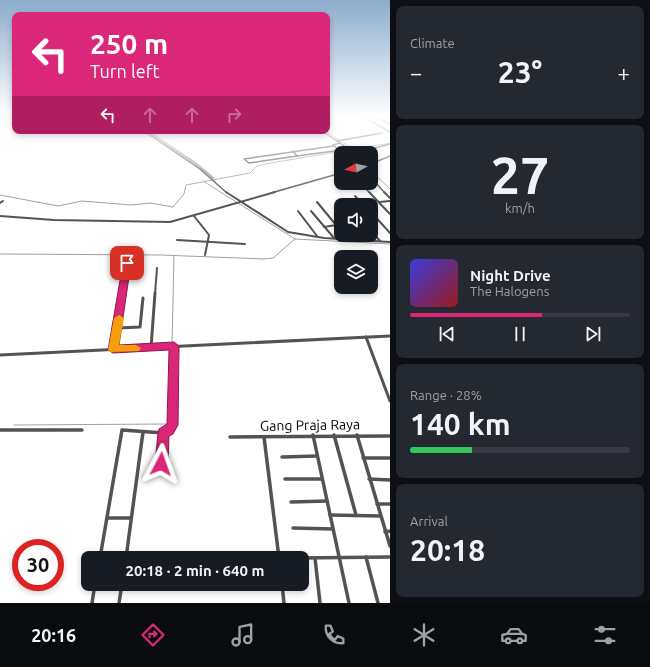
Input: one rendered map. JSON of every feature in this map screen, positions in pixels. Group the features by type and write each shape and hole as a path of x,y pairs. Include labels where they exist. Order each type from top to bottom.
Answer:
{"street":[{"path":"163,144 200,169 211,180 240,203 290,234 334,239"},
{"path":"378,147 389,144"},
{"path":"333,146 337,150 249,162 244,159 293,151 333,146"},
{"path":"293,151 298,156"},
{"path":"378,160 390,156"},
{"path":"0,216 54,220 169,222 334,175"},
{"path":"378,186 390,199 378,202"},
{"path":"367,190 374,198"},
{"path":"317,202 336,226 324,227"},
{"path":"378,202 390,214"},
{"path":"311,211 334,239"},
{"path":"298,212 317,236"},
{"path":"194,216 208,234 205,255"},
{"path":"378,220 390,233"},
{"path":"177,240 245,244"},
{"path":"380,241 390,242"},
{"path":"113,350 118,328 127,263"},
{"path":"150,348 157,268"},
{"path":"118,328 140,328 143,298"},
{"path":"0,355 390,336"},
{"path":"366,337 390,401"},
{"path":"101,551 122,430 164,433 169,431 172,425 172,346"},
{"path":"0,430 82,430"},
{"path":"127,551 143,432"},
{"path":"161,464 164,433"},
{"path":"313,435 349,603"},
{"name":"Gang Praja Raya","path":"230,437 313,435 390,436"},
{"path":"334,435 356,515"},
{"path":"357,435 380,516 388,532 390,546"},
{"path":"264,437 278,551"},
{"path":"282,457 317,456"},
{"path":"364,458 390,458"},
{"path":"285,479 322,479"},
{"path":"369,479 390,480"},
{"path":"292,502 327,501"},
{"path":"377,504 390,504"},
{"path":"330,515 380,516"},
{"path":"107,518 131,518"},
{"path":"293,528 333,529"},
{"path":"366,557 378,603"},
{"path":"309,558 390,557"},
{"path":"314,558 320,603"},
{"path":"92,603 94,591"},
{"path":"119,603 121,591"},
{"path":"283,591 284,603"}],"waterway":[{"path":"167,144 195,163 213,178"},
{"path":"204,182 250,173 257,166 265,164 383,144"},
{"path":"378,178 390,189"},
{"path":"0,195 58,206 82,201 131,205 150,203 173,207 184,194 186,185 204,182"},
{"path":"204,182 295,239"},
{"path":"0,254 161,255 265,259 273,258 295,239"},
{"path":"295,239 390,244"},
{"path":"172,345 174,256"},
{"path":"170,417 172,348"},
{"path":"14,425 170,424"}],"slow traffic":[{"path":"119,318 113,350 136,348"}],"route":[{"path":"127,263 118,328 116,331 113,350 174,346 172,425 169,431 164,433 161,464"}]}
